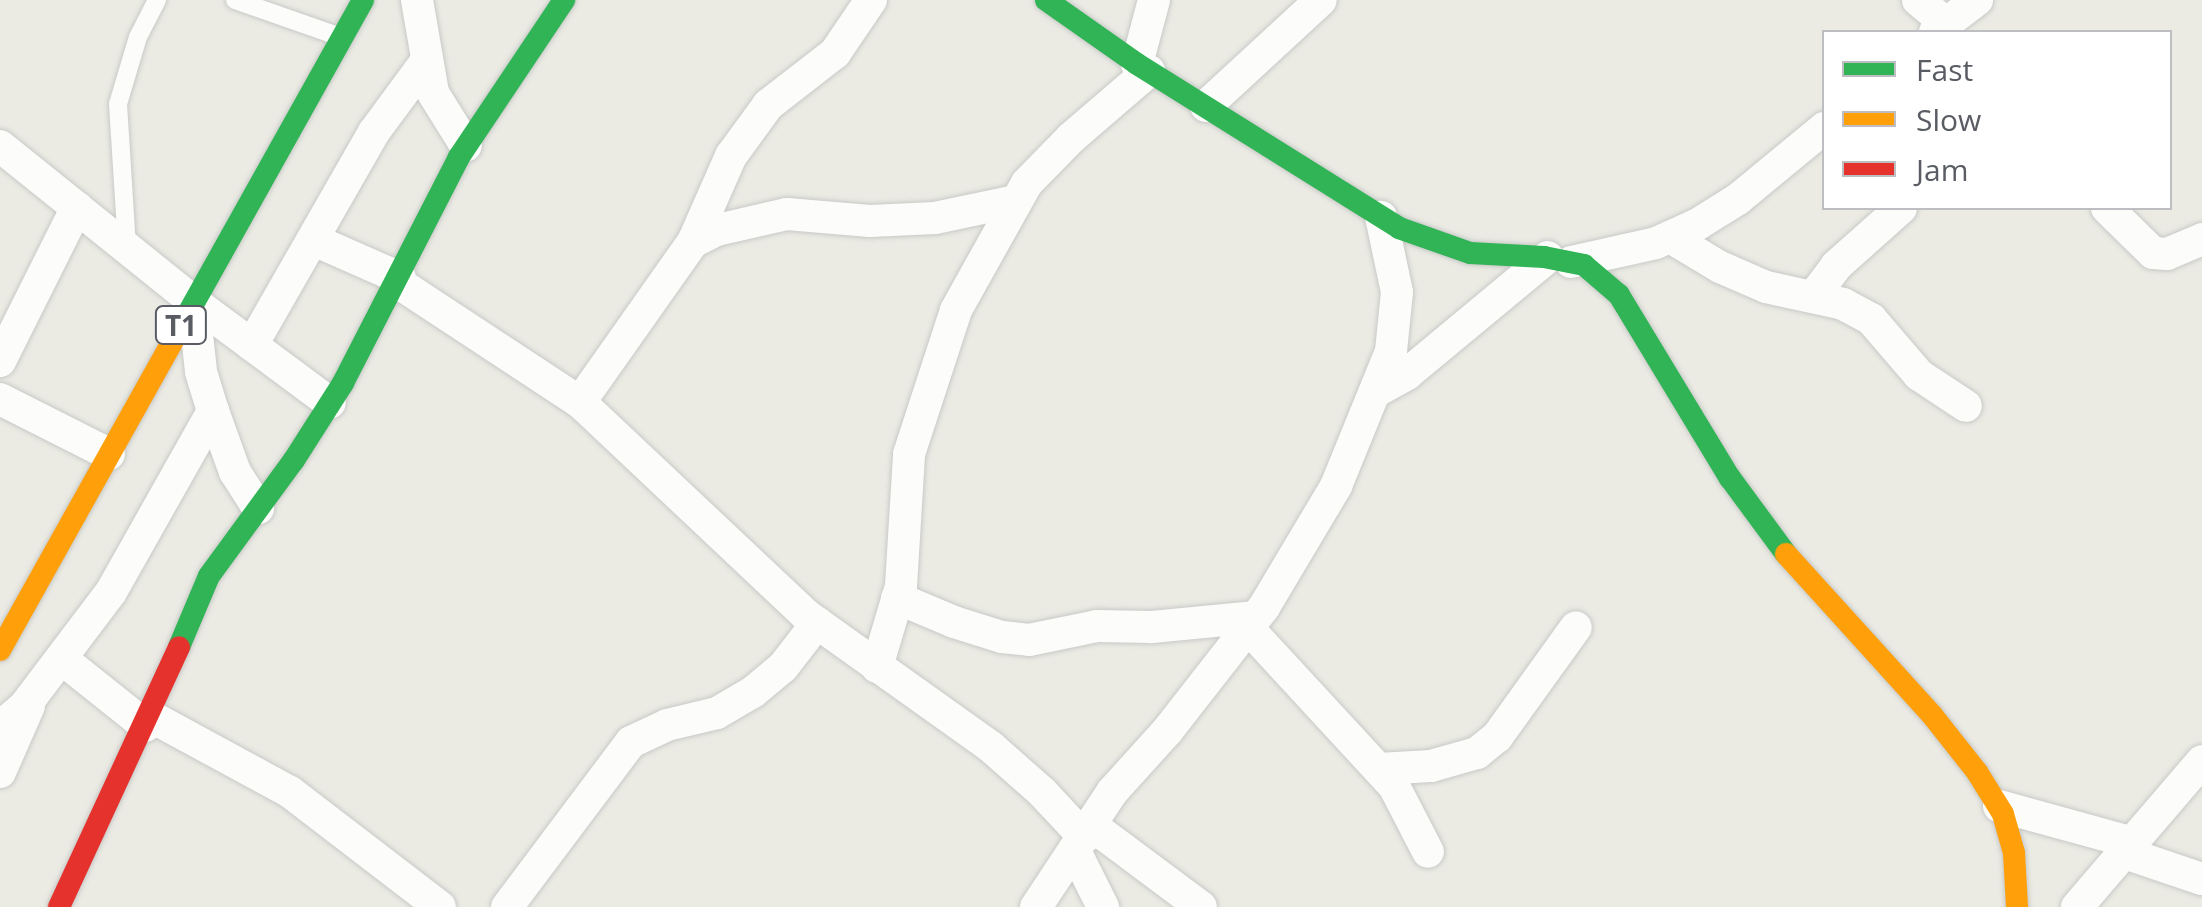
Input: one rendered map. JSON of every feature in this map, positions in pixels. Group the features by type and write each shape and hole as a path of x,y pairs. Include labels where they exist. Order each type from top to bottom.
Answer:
{"main road":[{"name":"T1","path":"0,650 363,0"},
{"path":"59,907 148,721 209,576 330,403 466,146 563,0"},
{"path":"1046,0 1143,68 1399,228 1470,253 1584,265 1619,295 1741,493 1798,570 1932,715 1999,806 2014,853 2017,907"}],"street":[{"path":"418,0 433,93 466,146"},
{"path":"580,402 693,242 732,156 768,105 835,52 871,0"},
{"path":"877,667 898,598 909,454 956,310 1016,202 1071,138 1143,68 1154,0"},
{"path":"1206,106 1321,0"},
{"path":"1918,0 1955,24"},
{"path":"252,345 374,132 427,60"},
{"path":"1374,392 1407,374 1560,260 1670,237 1738,199 1822,130"},
{"path":"0,146 194,302 330,403"},
{"path":"693,242 717,230 787,214 870,221 919,218 1016,202"},
{"path":"0,361 77,207"},
{"path":"1813,297 1836,266 1900,210"},
{"path":"2110,210 2153,253 2167,254 2202,239"},
{"path":"1036,907 1112,792 1168,730 1252,622 1336,486 1391,350 1398,292 1382,217"},
{"path":"1670,237 1720,267 1766,286 1844,304 1870,318 1919,376 1966,406"},
{"path":"314,240 398,280 580,402 817,623 991,748 1042,792 1083,838 1201,907"},
{"path":"194,302 201,372 213,411 235,472 258,508"},
{"path":"0,399 109,454"},
{"path":"0,727 35,693 111,592 213,411"},
{"path":"898,598 1002,638 1029,640 1097,626 1252,622"},
{"path":"1252,622 1394,786 1428,852"},
{"path":"508,907 630,742 667,725 717,713 754,692 783,667 817,623"},
{"path":"1379,769 1431,766 1478,754 1497,737 1576,628"},
{"path":"62,659 148,721 290,792 440,907"},
{"path":"0,772 35,693"},
{"path":"2078,907 2202,762"},
{"path":"1999,806 2129,848 2202,879"},
{"path":"1083,838 1103,907"}],"lane":[{"path":"127,248 118,104 138,38 156,0"},
{"path":"235,0 342,37"}],"traffic: fast":[{"path":"177,333 363,0"},
{"path":"179,647 209,576 294,460 343,383 459,157 564,0"},
{"path":"1046,0 1137,64 1399,228 1470,253 1544,257 1584,265 1619,295 1730,478 1786,554"}],"traffic: slow":[{"path":"0,650 177,333"},
{"path":"1786,554 1932,715 1977,772 2003,814 2014,853 2017,907"}],"traffic: jam":[{"path":"59,907 179,647"}]}
